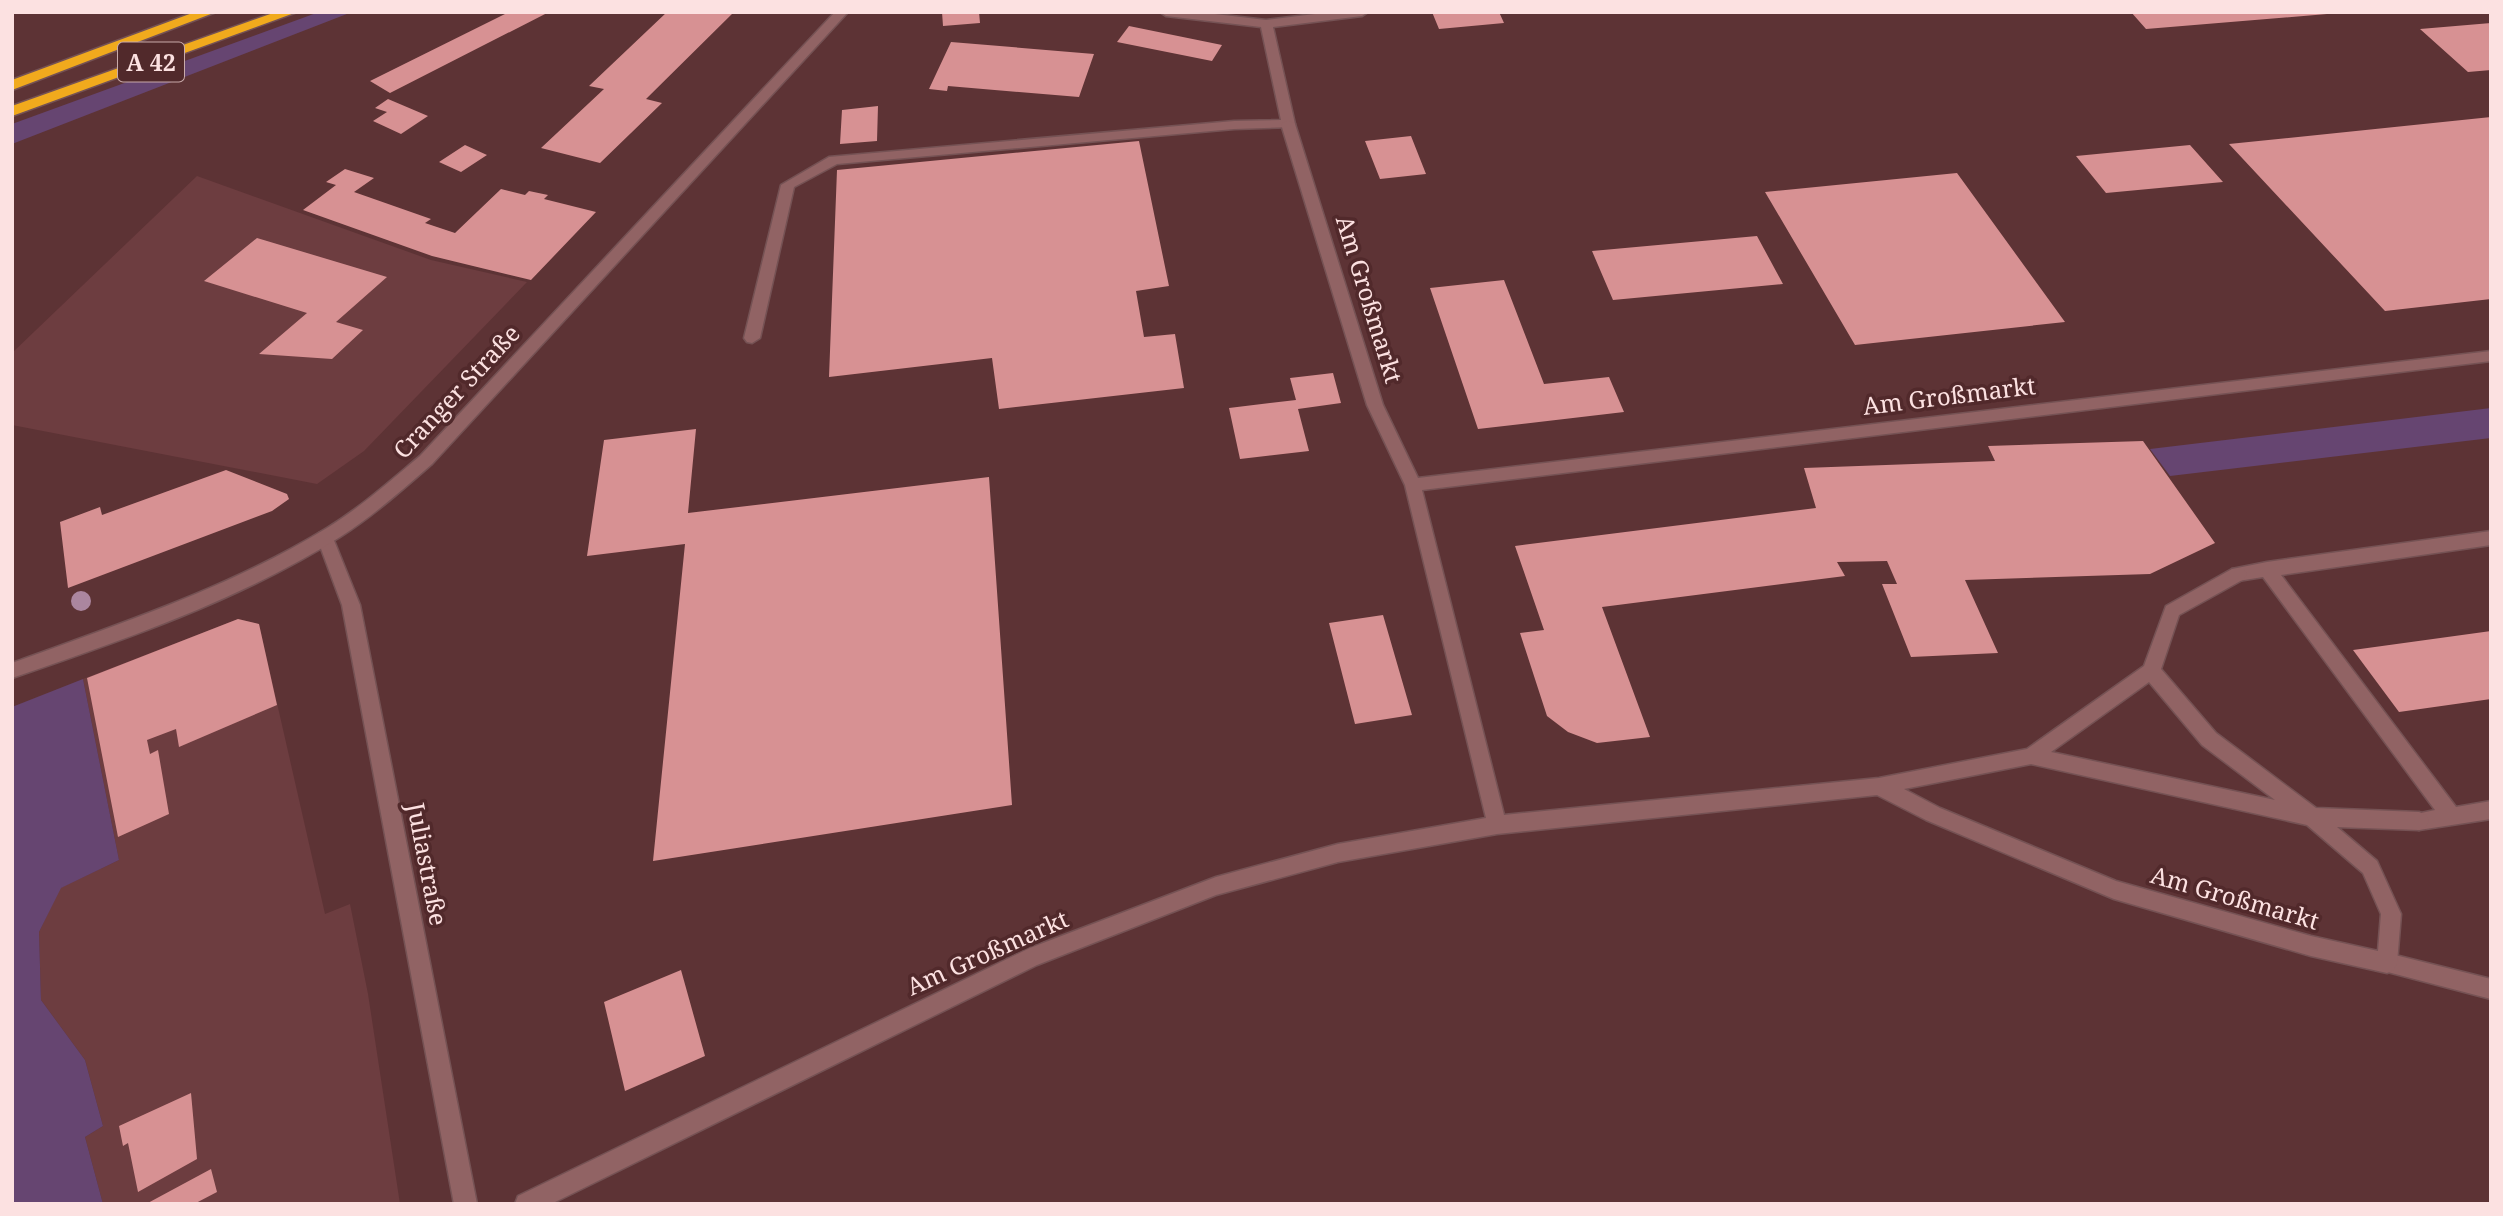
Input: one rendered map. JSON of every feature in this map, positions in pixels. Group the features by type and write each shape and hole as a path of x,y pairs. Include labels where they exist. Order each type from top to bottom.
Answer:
{"highway":[{"name":"A 42","path":"12,85 209,12"},
{"name":"A 42","path":"12,111 290,12"}],"street":[{"name":"Cranger Straße","path":"12,671 193,603 281,563 374,506 426,460 842,12"},
{"path":"1166,12 1266,24 1363,12"},
{"name":"Am Großmarkt","path":"1266,24 1288,124 1375,405 1413,485 1497,825"},
{"path":"752,338 788,184 834,160 1234,125 1288,124"},
{"name":"Am Großmarkt","path":"1413,485 2491,356"},
{"name":"Juliastraße","path":"325,538 351,605 466,1204"},
{"path":"2151,671 2172,611 2238,573 2491,538"},
{"path":"2267,569 2451,816"},
{"name":"Am Großmarkt","path":"2031,756 2151,671 2209,739 2312,817 2370,867 2391,914 2387,963"},
{"name":"Am Großmarkt","path":"526,1204 1042,953 1216,886 1338,853 1497,825 1880,786 2031,756 2312,817 2419,821 2491,810"},
{"name":"Am Großmarkt","path":"1880,786 1933,814 2114,890 2311,946 2491,989"}],"shaded area":[{"path":"319,12 352,12 12,144 12,124"},
{"path":"197,176 431,260 527,282 364,451 317,484 12,425 12,353"},
{"path":"2491,408 2491,438 2170,476 2150,449"},
{"path":"238,619 259,624 325,914 350,904 368,994 400,1204 103,1204 85,1137 103,1126 85,1060 41,1000 39,932 60,888 119,860 83,679"},
{"path":"83,679 119,860 61,888 39,932 41,1000 85,1060 103,1126 85,1137 103,1204 12,1204 12,707"}],"building":[{"path":"509,12 549,12 390,93 370,81"},
{"path":"667,12 734,12 646,99 662,103 600,163 541,148 604,89 589,86"},
{"path":"942,12 979,12 980,23 943,26"},
{"path":"1432,12 1499,12 1504,23 1439,29"},
{"path":"2131,12 2327,12 2327,14 2146,29"},
{"path":"2491,23 2491,70 2468,72 2420,29"},
{"path":"1129,26 1222,45 1212,61 1117,42"},
{"path":"951,42 1094,54 1079,97 948,86 947,91 929,89"},
{"path":"388,99 428,116 401,134 373,121 387,112 375,108"},
{"path":"878,106 877,141 840,144 842,110"},
{"path":"2491,117 2491,299 2385,311 2229,144"},
{"path":"1411,136 1426,174 1380,179 1365,141"},
{"path":"1139,141 1169,286 1136,291 1144,337 1175,334 1184,388 999,409 992,358 829,377 837,170"},
{"path":"465,145 487,155 461,172 439,162"},
{"path":"2190,145 2223,182 2106,193 2076,156"},
{"path":"345,169 374,178 354,192 431,219 425,223 455,233 501,189 525,195 529,191 548,195 544,199 596,212 531,280 432,256 303,210 336,185 326,182"},
{"path":"1957,173 2065,322 1855,345 1765,192"},
{"path":"1757,236 1783,284 1613,300 1592,251"},
{"path":"257,238 387,277 336,322 363,330 332,359 259,354 307,313 204,281"},
{"path":"1504,280 1544,384 1609,377 1624,412 1478,429 1430,288"},
{"path":"1333,373 1341,403 1298,409 1309,451 1240,459 1229,408 1296,400 1290,378"},
{"path":"696,429 688,513 989,477 1012,805 653,861 685,544 587,556 604,440"},
{"path":"2143,441 2215,543 2150,574 1965,580 1998,653 1911,657 1882,584 1897,584 1887,561 1837,562 1845,576 1602,607 1650,737 1597,743 1568,732 1547,716 1520,633 1544,630 1515,546 1816,508 1804,468 1995,461 1988,446"},
{"path":"226,470 287,494 289,499 272,511 68,588 60,522 100,507 102,515"},
{"path":"1383,615 1412,715 1355,724 1329,623"},
{"path":"238,619 259,624 277,705 179,747 176,729 147,740 150,754 158,750 169,814 118,837 87,678"},
{"path":"2491,631 2491,699 2399,712 2353,650"},
{"path":"681,970 705,1056 625,1091 604,1002"},
{"path":"191,1093 197,1159 138,1192 128,1143 123,1146 119,1126"},
{"path":"211,1169 217,1192 194,1204 146,1204"}]}
